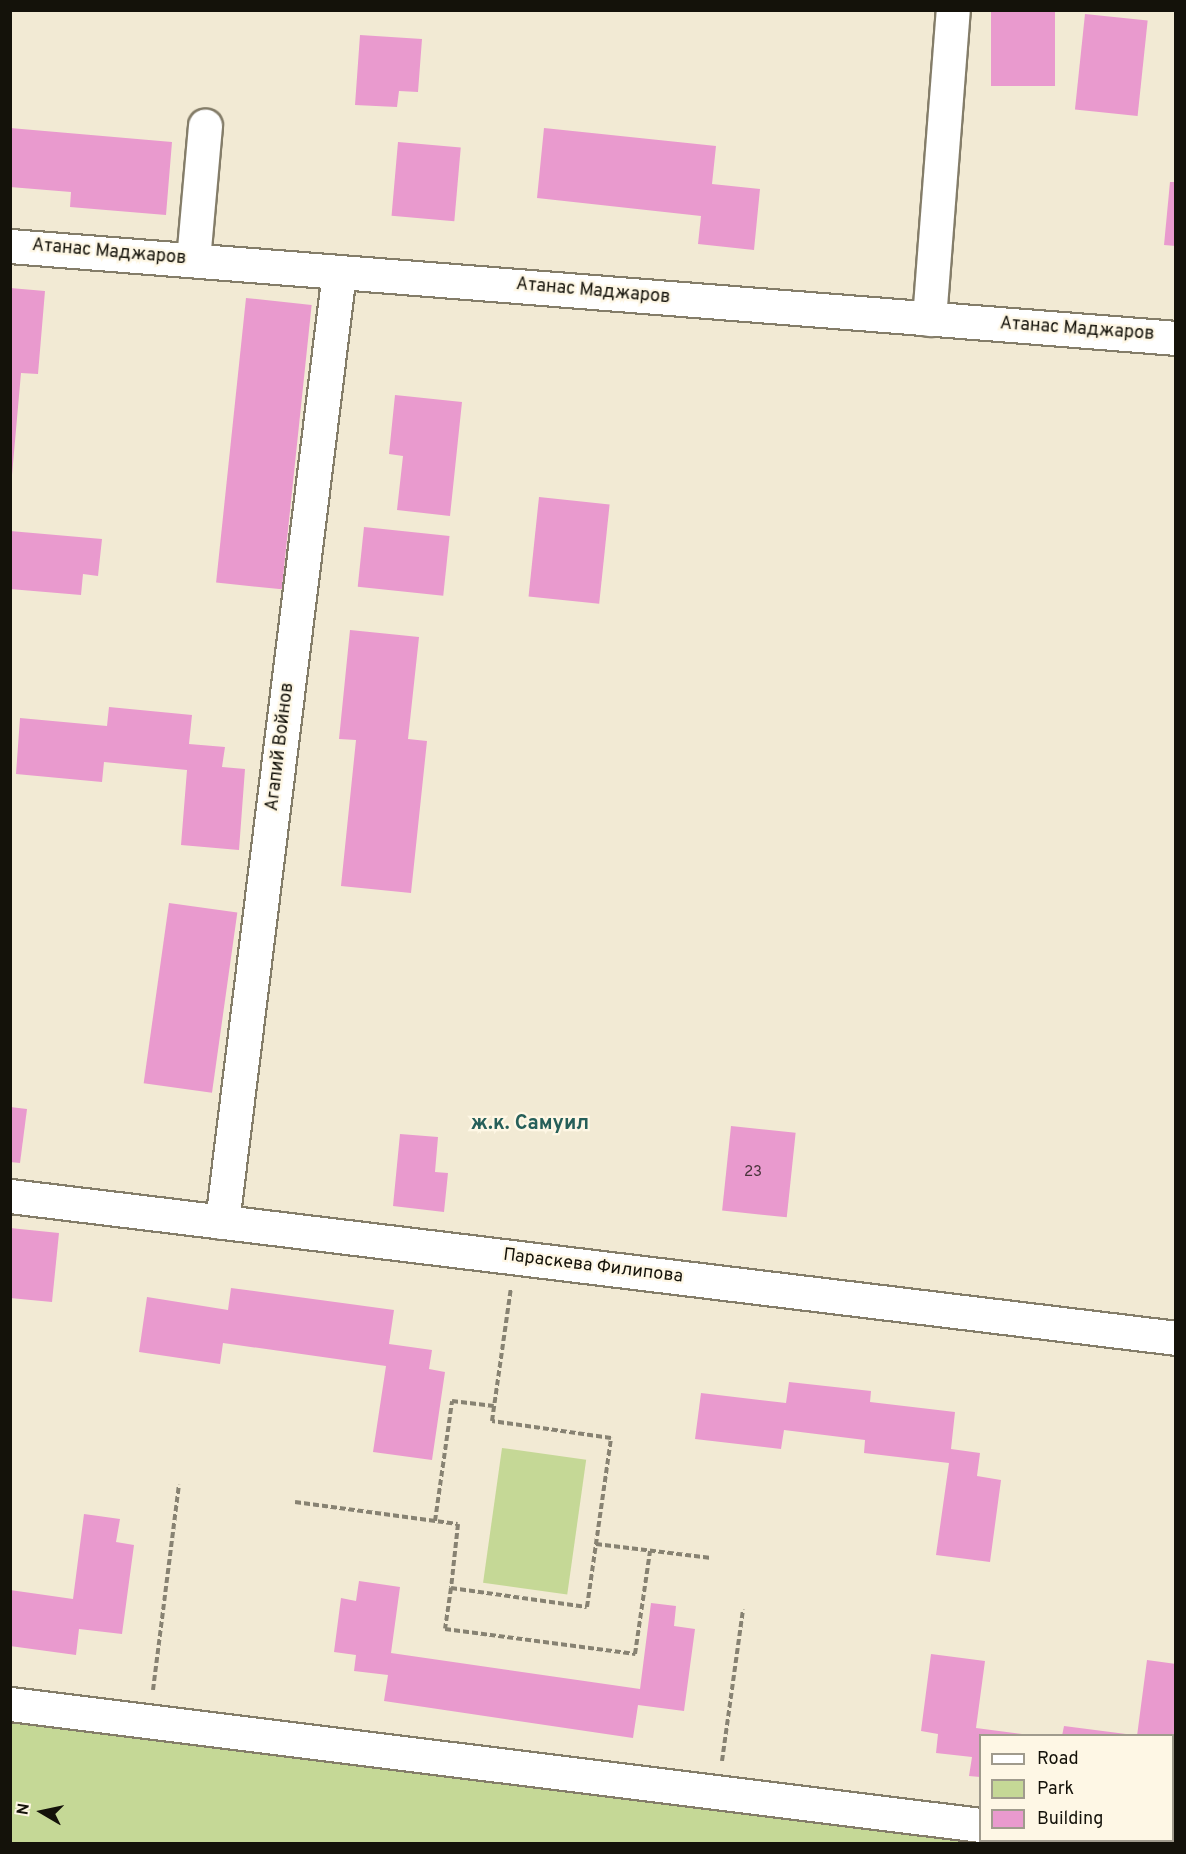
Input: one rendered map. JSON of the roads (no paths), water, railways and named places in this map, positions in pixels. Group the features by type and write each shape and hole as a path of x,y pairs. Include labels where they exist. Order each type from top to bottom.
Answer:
{"street":[{"path":"929,319 953,10"},
{"path":"192,260 205,126"},
{"name":"Атанас Маджаров","path":"10,246 1176,338"},
{"name":"Агапий Войнов","path":"222,1222 339,272"},
{"name":"Параскева Филипова","path":"10,1197 1176,1338"},
{"path":"10,1704 979,1825"}],"district":[{"name":"ж.к. Самуил","path":"530,1124"}]}
